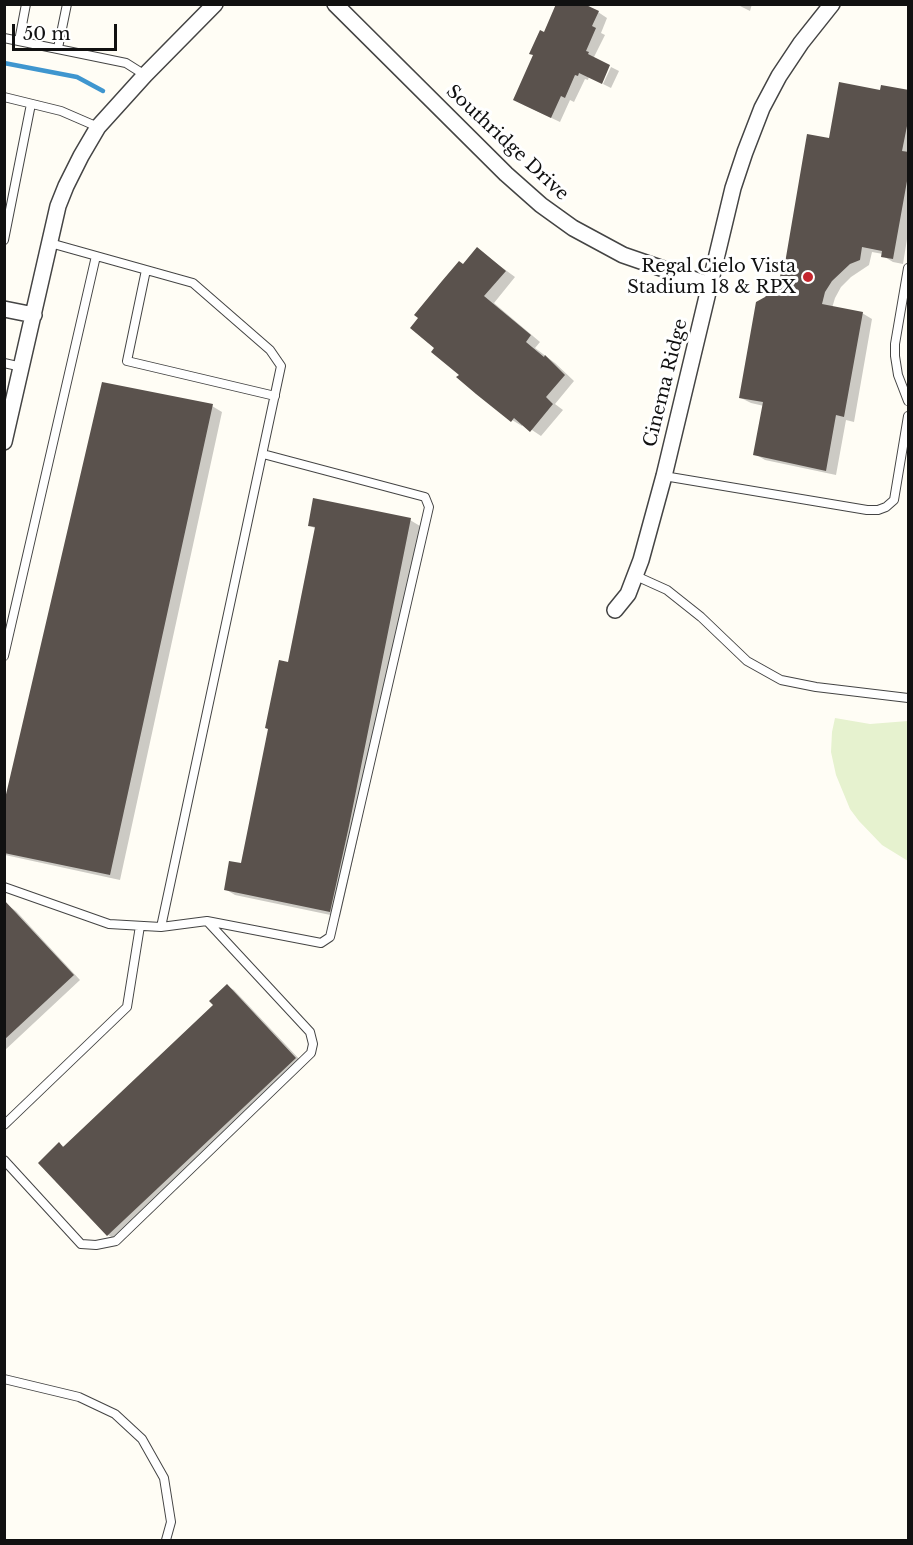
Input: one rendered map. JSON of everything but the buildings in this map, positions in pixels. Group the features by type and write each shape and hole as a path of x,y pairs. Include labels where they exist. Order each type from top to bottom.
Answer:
{"street":[{"path":"4,442 58,206 66,186 98,127 215,4"},
{"name":"Southridge Drive","path":"335,4 506,174 541,205 573,228 614,251 710,285"},
{"name":"Cinema Ridge","path":"615,610 628,594 636,576 664,476 733,188 762,108 790,59 832,4"},
{"path":"4,309 34,315"}],"lane":[{"path":"19,41 26,4"},
{"path":"58,48 67,4"},
{"path":"4,38 126,63 145,75"},
{"path":"4,97 61,111 98,127"},
{"path":"4,240 31,104"},
{"path":"50,243 193,283 270,350 281,366 162,927"},
{"path":"4,656 96,256"},
{"path":"909,268 895,356 898,375 909,401"},
{"path":"146,270 127,362 275,396"},
{"path":"4,363 22,367"},
{"path":"664,476 878,510 894,500 909,416"},
{"path":"4,887 109,924 162,927 207,921 321,943 330,937 429,507 425,497 263,454"},
{"path":"636,576 667,590 701,617 747,661 781,680 816,687 909,698"},
{"path":"4,1160 81,1244 96,1245 116,1241 311,1053 314,1044 310,1032 207,921"},
{"path":"4,1125 127,1007 140,926"},
{"path":"4,1379 79,1397 115,1414 142,1439 164,1479 171,1522 166,1540"}],"green space":[{"path":"835,718 870,724 908,721 908,861 882,845 850,809 836,775 831,752"}],"waterway":[{"path":"4,63 77,77 103,91"}],"place":[{"name":"Regal Cielo Vista Stadium 18 & RPX","path":"808,277"}]}
